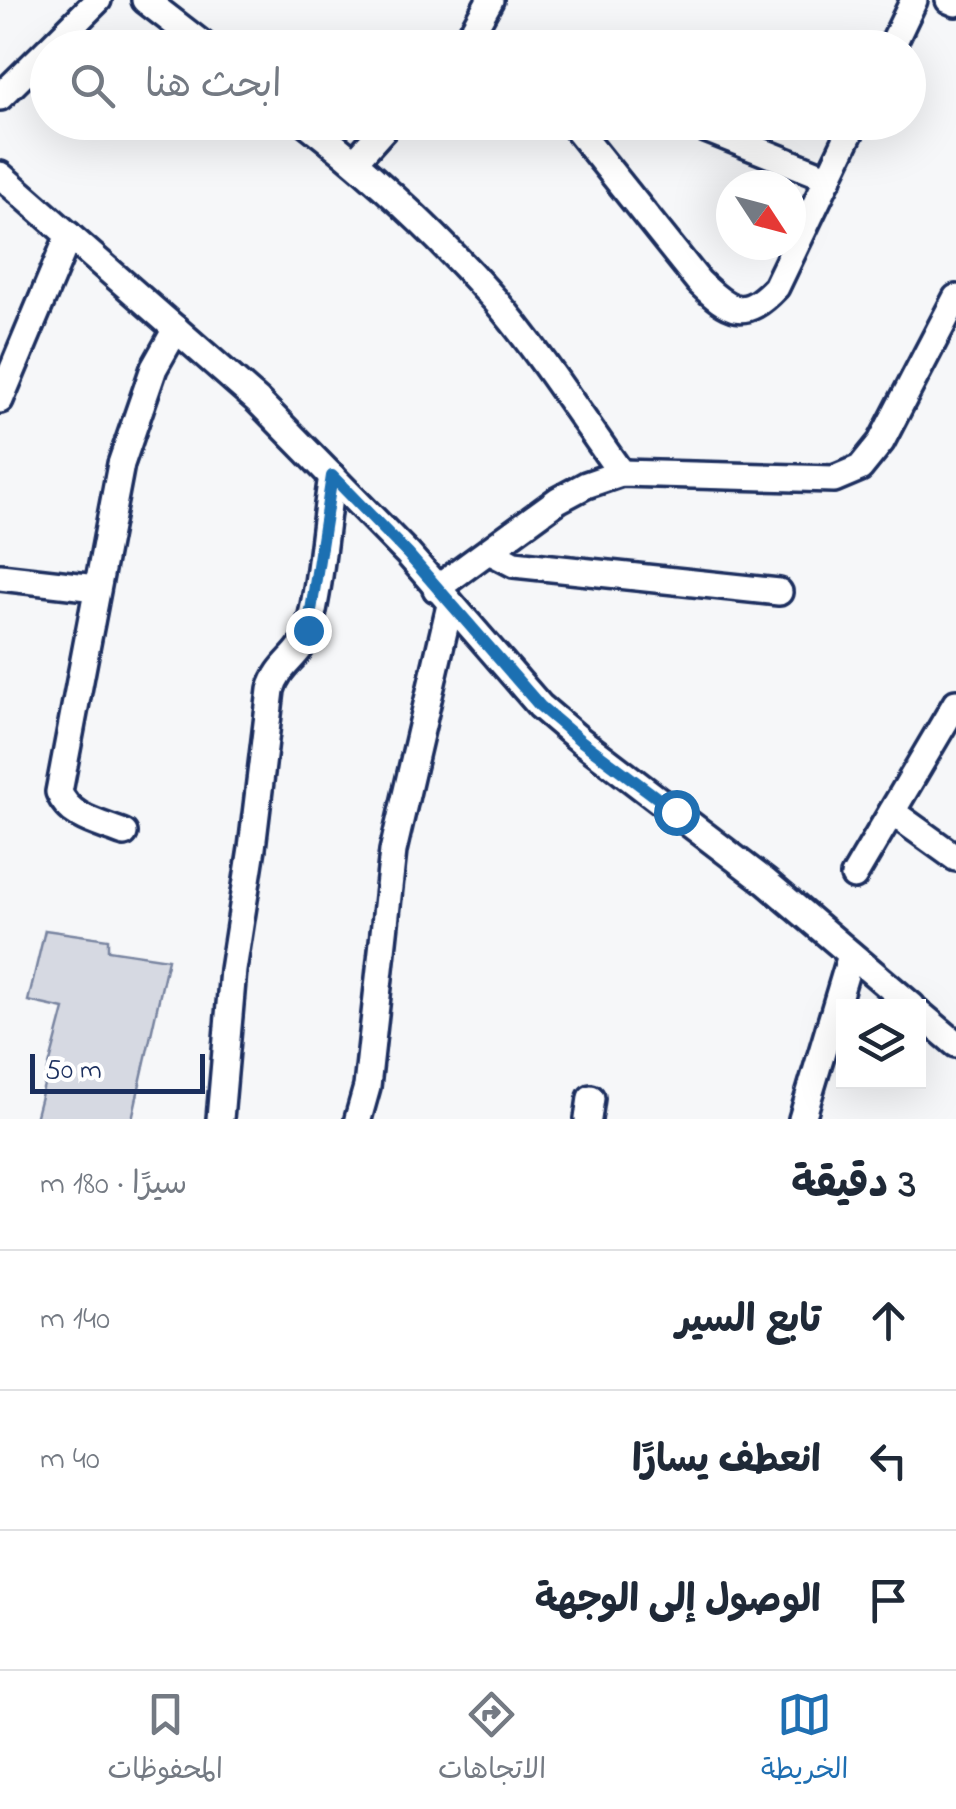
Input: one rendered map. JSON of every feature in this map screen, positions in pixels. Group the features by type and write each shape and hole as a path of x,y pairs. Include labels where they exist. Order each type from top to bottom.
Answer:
{"street":[{"path":"68,30 98,0"},
{"path":"145,0 184,30"},
{"path":"472,30 490,0"},
{"path":"900,30 914,0"},
{"path":"949,0 956,3"},
{"path":"0,97 30,68"},
{"path":"328,140 435,237 496,302 621,474"},
{"path":"355,161 374,140"},
{"path":"585,140 699,282 719,301 740,310 759,305 776,287 847,140"},
{"path":"733,140 829,178"},
{"path":"0,175 258,401 408,554 540,706 766,882 904,999"},
{"path":"0,400 69,234"},
{"path":"358,1119 367,1086 398,822 443,597 489,551 558,500 586,485 621,474 834,479 860,468 881,442 956,298"},
{"path":"124,833 76,814 64,806 59,792 121,464 154,368 176,329"},
{"path":"220,1119 233,970 271,690 276,673 297,654 308,630 332,476"},
{"path":"489,551 514,564 779,592"},
{"path":"1,586 96,588"},
{"path":"854,876 956,703"},
{"path":"892,812 956,858"},
{"path":"802,1119 852,955"},
{"path":"926,1019 956,1044"}],"shaded area":[{"path":"45,930 108,939 108,950 168,959 132,1119 35,1119 64,1009 28,1001"}],"route":[{"path":"308,630 332,476 408,554 540,706 676,812"}]}
